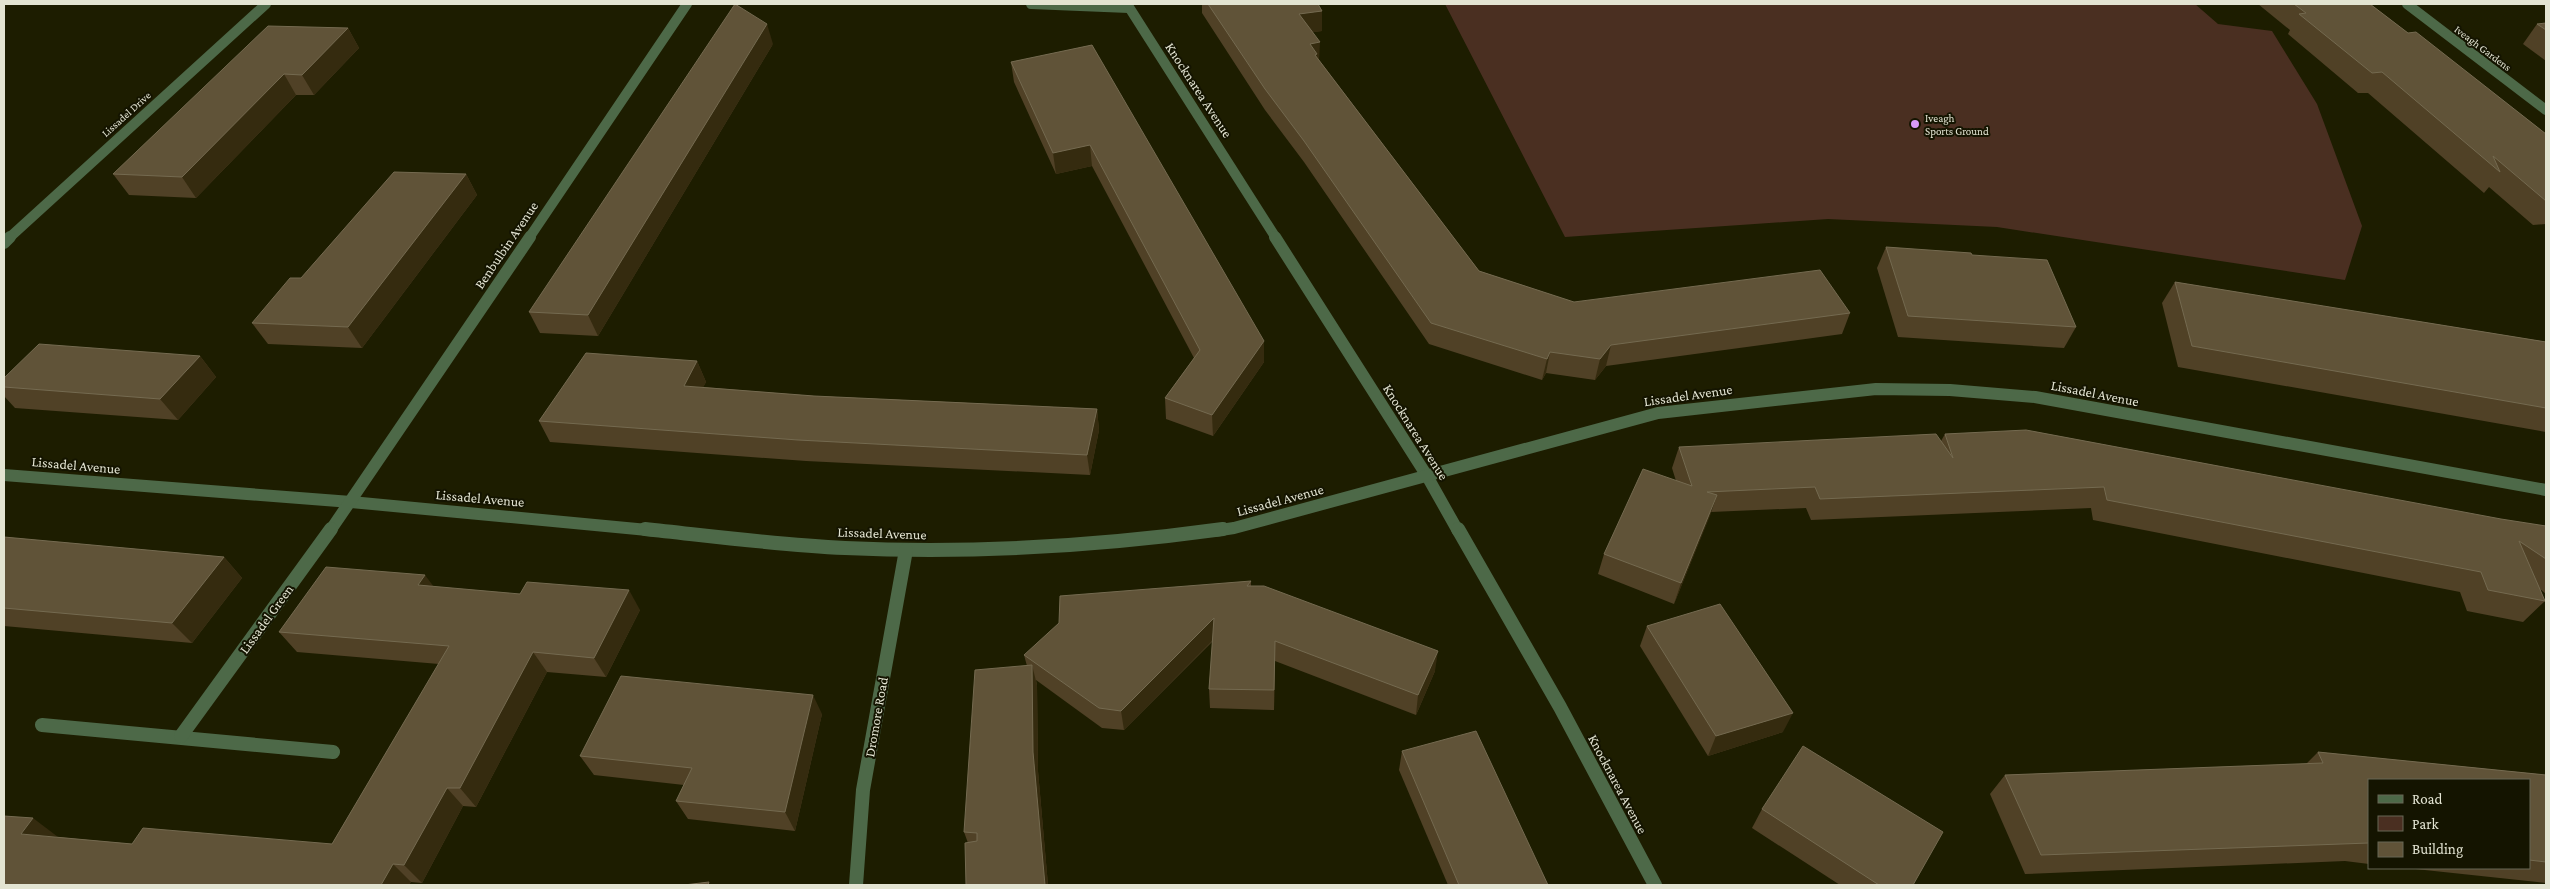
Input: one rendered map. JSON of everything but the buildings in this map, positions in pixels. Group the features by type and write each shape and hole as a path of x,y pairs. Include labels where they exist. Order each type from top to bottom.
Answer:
{"street":[{"name":"Lissadel Drive","path":"4,244 266,4"},
{"name":"Benbulbin Avenue","path":"351,502 687,4"},
{"path":"1031,4 1128,6"},
{"name":"Iveagh Gardens","path":"2406,4 2546,110"},
{"name":"Knocknarea Avenue","path":"1128,6 1427,476 1560,707 1655,885"},
{"name":"Lissadel Avenue","path":"4,474 351,502 844,548 906,550 1000,548 1175,537 1234,528 1658,413 1876,389 1950,390 2035,397 2546,490"},
{"name":"Lissadel Green","path":"181,736 351,502"},
{"name":"Dromore Road","path":"856,885 864,790 906,550"},
{"path":"42,724 333,752"}],"green space":[{"name":"Iveagh Sports Ground","path":"1445,4 2195,4 2218,24 2272,31 2317,104 2362,226 2345,280 1997,227 1828,219 1565,237"}],"place":[{"name":"Iveagh Sports Ground","path":"1915,124"}]}
